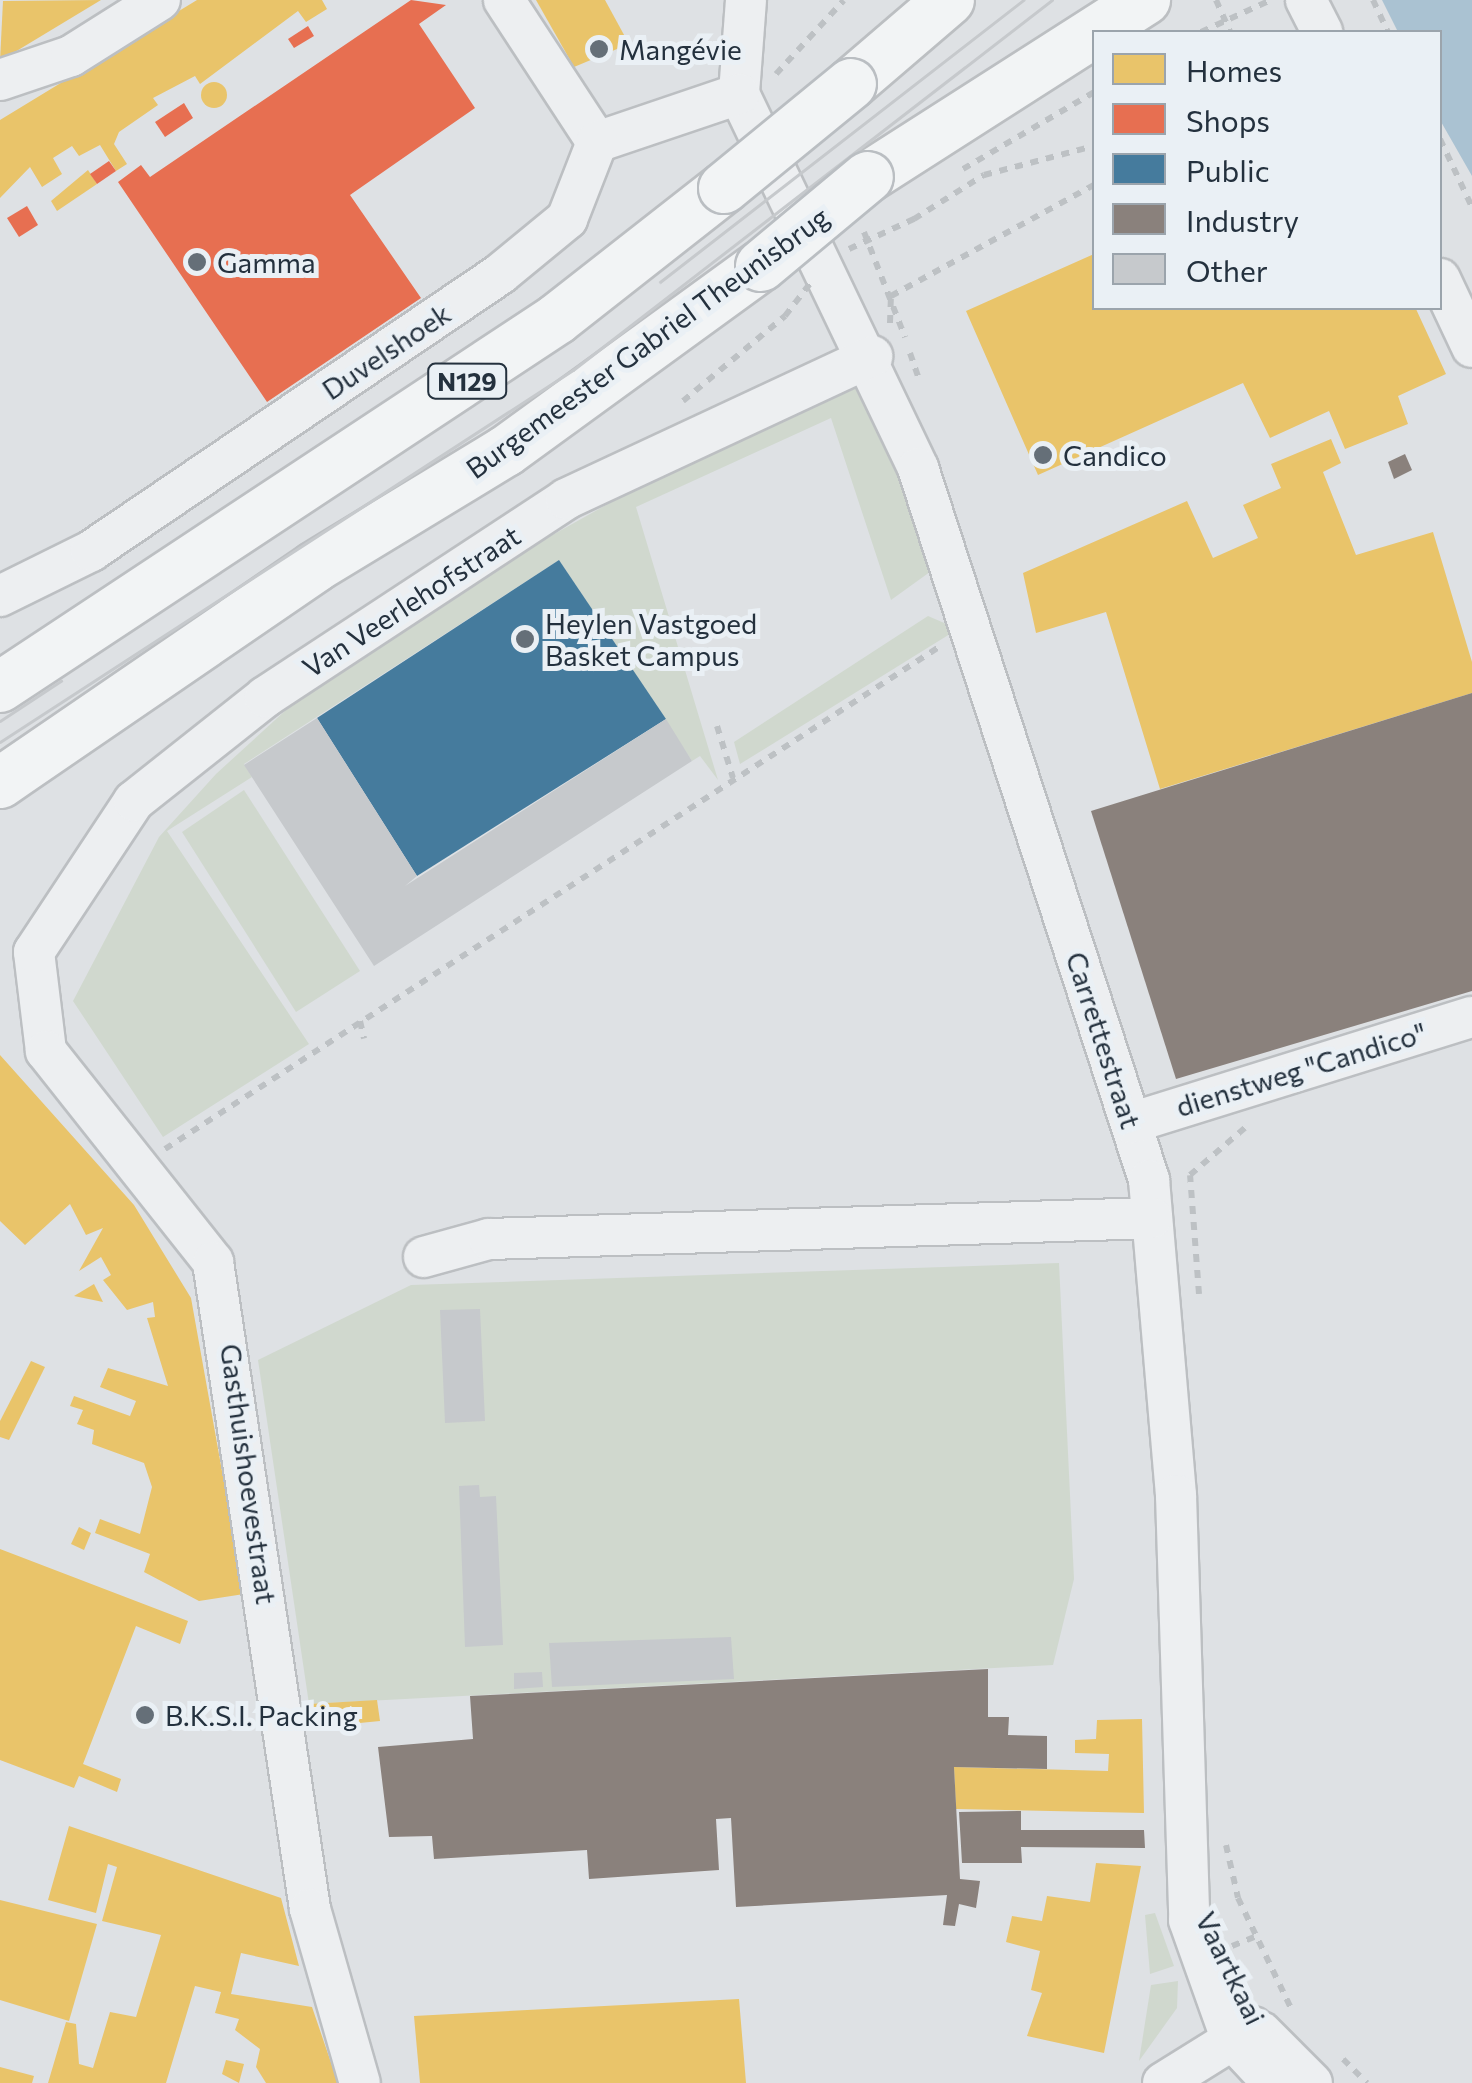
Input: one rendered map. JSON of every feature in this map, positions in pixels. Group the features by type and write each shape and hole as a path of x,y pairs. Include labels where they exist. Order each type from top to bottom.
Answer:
{"main road":[{"name":"N129","path":"0,687 557,319 724,188 949,0"},
{"name":"Burgemeester Gabriel Theunisbrug","path":"1098,30 1145,0"},
{"name":"Burgemeester Gabriel Theunisbrug","path":"0,783 315,567 506,451 761,266 868,177 1092,34"}],"street":[{"path":"0,80 71,56 160,0"},
{"path":"504,0 597,142 739,94 746,0"},
{"path":"1306,0 1321,30"},
{"name":"Carrettestraat","path":"739,94 872,356 970,628 1132,1124 1152,1218 1176,1495 1179,1804 1194,1894 1189,1920 1243,2032"},
{"name":"Duvelshoek","path":"0,596 91,550 500,274 567,219 597,142"},
{"path":"1442,283 1472,347"},
{"name":"Van Veerlehofstraat","path":"17,947 134,802 265,697 566,499 872,356"},
{"name":"Gasthuishoevestraat","path":"17,947 46,1051 213,1262 310,1910 360,2083"},
{"name":"dienstweg \"Candico\"","path":"1132,1124 1472,1017"},
{"path":"424,1258 488,1239 1152,1218"},
{"path":"1163,2083 1243,2032"},
{"name":"Vaartkaai","path":"1243,2032 1325,2069"},
{"name":"Vaartkaai","path":"1243,2032 1272,2083"}],"path":[{"path":"793,65 844,0"},
{"path":"1216,0 1229,30"},
{"path":"1205,30 1271,0"},
{"path":"1373,0 1387,30"},
{"path":"957,173 1092,93"},
{"path":"1442,143 1472,207"},
{"path":"830,258 914,219 984,175 1092,147"},
{"path":"891,296 1092,186"},
{"path":"717,378 785,316 817,274"},
{"path":"138,1166 732,778 970,628"},
{"path":"717,726 732,778"},
{"path":"360,1022 364,1038"},
{"path":"1200,1309 1190,1174 1254,1120"},
{"path":"1222,1826 1238,1898 1302,2019"},
{"path":"1325,2069 1367,2083"}],"shaded area":[{"path":"859,387 941,564 891,600 831,418 636,507 718,780 700,756 692,761 559,560 244,764 252,777 167,831 309,1044 163,1137 73,1001 159,837 216,774 345,656 451,592 647,482"},
{"path":"928,616 958,629 740,764 734,742"},
{"path":"244,790 360,971 296,1012 182,832"},
{"path":"1059,1263 1074,1579 1053,1665 309,1704 258,1360 411,1285"},
{"path":"1155,1913 1174,1966 1150,1974 1145,1915"},
{"path":"1178,1981 1177,2008 1139,2061 1151,1985"}],"water":[{"path":"1382,0 1472,0 1472,176 1442,124 1442,30 1397,30"}],"building: Homes":[{"path":"101,0 0,61 3,1"},
{"path":"197,0 322,0 327,9 306,22 298,11 200,84 195,76 153,98 158,105 119,132 114,144 127,164 116,171 100,145 79,156 72,146 53,158 62,174 42,187 30,167 0,198 0,120"},
{"path":"536,0 605,0 629,44 574,67"},
{"path":"214,82 223,86 227,95 223,104 214,108 205,104 201,95 205,86"},
{"path":"88,170 97,184 57,211 51,201"},
{"path":"1092,255 1092,310 1416,310 1446,374 1398,396 1408,424 1345,449 1329,411 1270,438 1243,383 1038,475 966,311"},
{"path":"1331,439 1341,463 1323,472 1356,555 1433,532 1472,662 1472,693 1160,789 1106,612 1036,633 1023,573 1187,501 1213,558 1258,538 1243,505 1281,488 1271,464"},
{"path":"0,1055 134,1205 191,1298 244,1594 199,1601 144,1572 150,1554 95,1533 100,1519 140,1534 152,1487 144,1463 92,1444 94,1430 77,1424 83,1410 70,1406 74,1396 130,1416 136,1401 100,1387 108,1368 168,1386 147,1318 155,1317 153,1302 127,1310 103,1280 111,1275 101,1257 79,1271 103,1228 86,1235 70,1204 25,1245 0,1221"},
{"path":"94,1284 103,1302 74,1296"},
{"path":"31,1361 45,1367 9,1440 0,1437 0,1421"},
{"path":"79,1527 91,1533 84,1550 71,1544"},
{"path":"0,1549 188,1621 180,1644 136,1626 83,1764 121,1779 117,1792 79,1776 74,1788 0,1760"},
{"path":"377,1700 380,1721 309,1728 309,1704"},
{"path":"1142,1719 1144,1813 956,1809 954,1767 1108,1771 1109,1754 1075,1753 1075,1740 1096,1739 1097,1720"},
{"path":"69,1826 281,1898 299,1966 241,1953 231,1994 312,2007 338,2083 266,2083 256,2067 260,2049 235,2030 239,2019 215,2013 221,1992 195,1986 166,2083 48,2083 66,2022 76,2024 79,2064 93,2068 110,2012 136,2017 161,1935 102,1921 117,1867 108,1864 96,1913 48,1900"},
{"path":"1096,1863 1141,1866 1104,2053 1027,2036 1042,1993 1031,1990 1040,1951 1006,1942 1012,1916 1042,1921 1047,1896 1090,1902"},
{"path":"0,1900 97,1924 69,2021 0,2000"},
{"path":"739,1999 746,2083 420,2083 414,2016"},
{"path":"226,2060 244,2064 239,2083 222,2074"},
{"path":"0,2067 34,2076 32,2083 0,2083"}],"building: Shops":[{"path":"411,0 446,5 419,24 475,108 350,195 421,298 267,402 118,182 141,165 150,177"},
{"path":"308,26 314,36 294,48 288,39"},
{"path":"184,103 193,118 165,137 155,122"},
{"path":"109,161 116,171 97,184 90,174"},
{"path":"27,206 38,225 19,237 7,218"}],"building: Public":[{"name":"Heylen Vastgoed Basket Campus","path":"559,560 666,719 417,876 317,718"}],"building: Industry":[{"path":"1405,454 1412,470 1394,479 1388,462"},
{"path":"1472,693 1472,991 1176,1079 1091,811"},
{"path":"988,1669 988,1717 1009,1717 1008,1735 1047,1736 1047,1769 954,1767 960,1879 980,1881 976,1908 959,1904 955,1926 943,1925 947,1895 736,1907 731,1818 716,1819 719,1870 589,1879 587,1850 434,1859 432,1836 389,1837 378,1747 473,1739 470,1696"},
{"path":"1021,1811 1021,1830 1144,1830 1145,1848 1021,1847 1022,1863 962,1863 959,1812"}],"building: Other":[{"path":"317,718 417,876 405,886 666,719 692,761 374,966 244,765"},
{"path":"480,1309 485,1421 445,1423 440,1310"},
{"path":"479,1485 480,1497 496,1496 503,1645 465,1647 459,1486"},
{"path":"731,1637 734,1679 552,1687 549,1643"},
{"path":"542,1672 543,1687 514,1689 514,1673"}],"tram line":[{"path":"660,282 1023,0"},
{"path":"0,742 573,370 1052,0"},
{"path":"0,721 61,681"}],"place":[{"name":"Mangévie","path":"599,49"},
{"name":"Gamma","path":"197,262"},
{"name":"Candico","path":"1043,455"},
{"name":"Heylen Vastgoed Basket Campus","path":"525,639"},
{"name":"B.K.S.I. Packing","path":"145,1715"}]}
